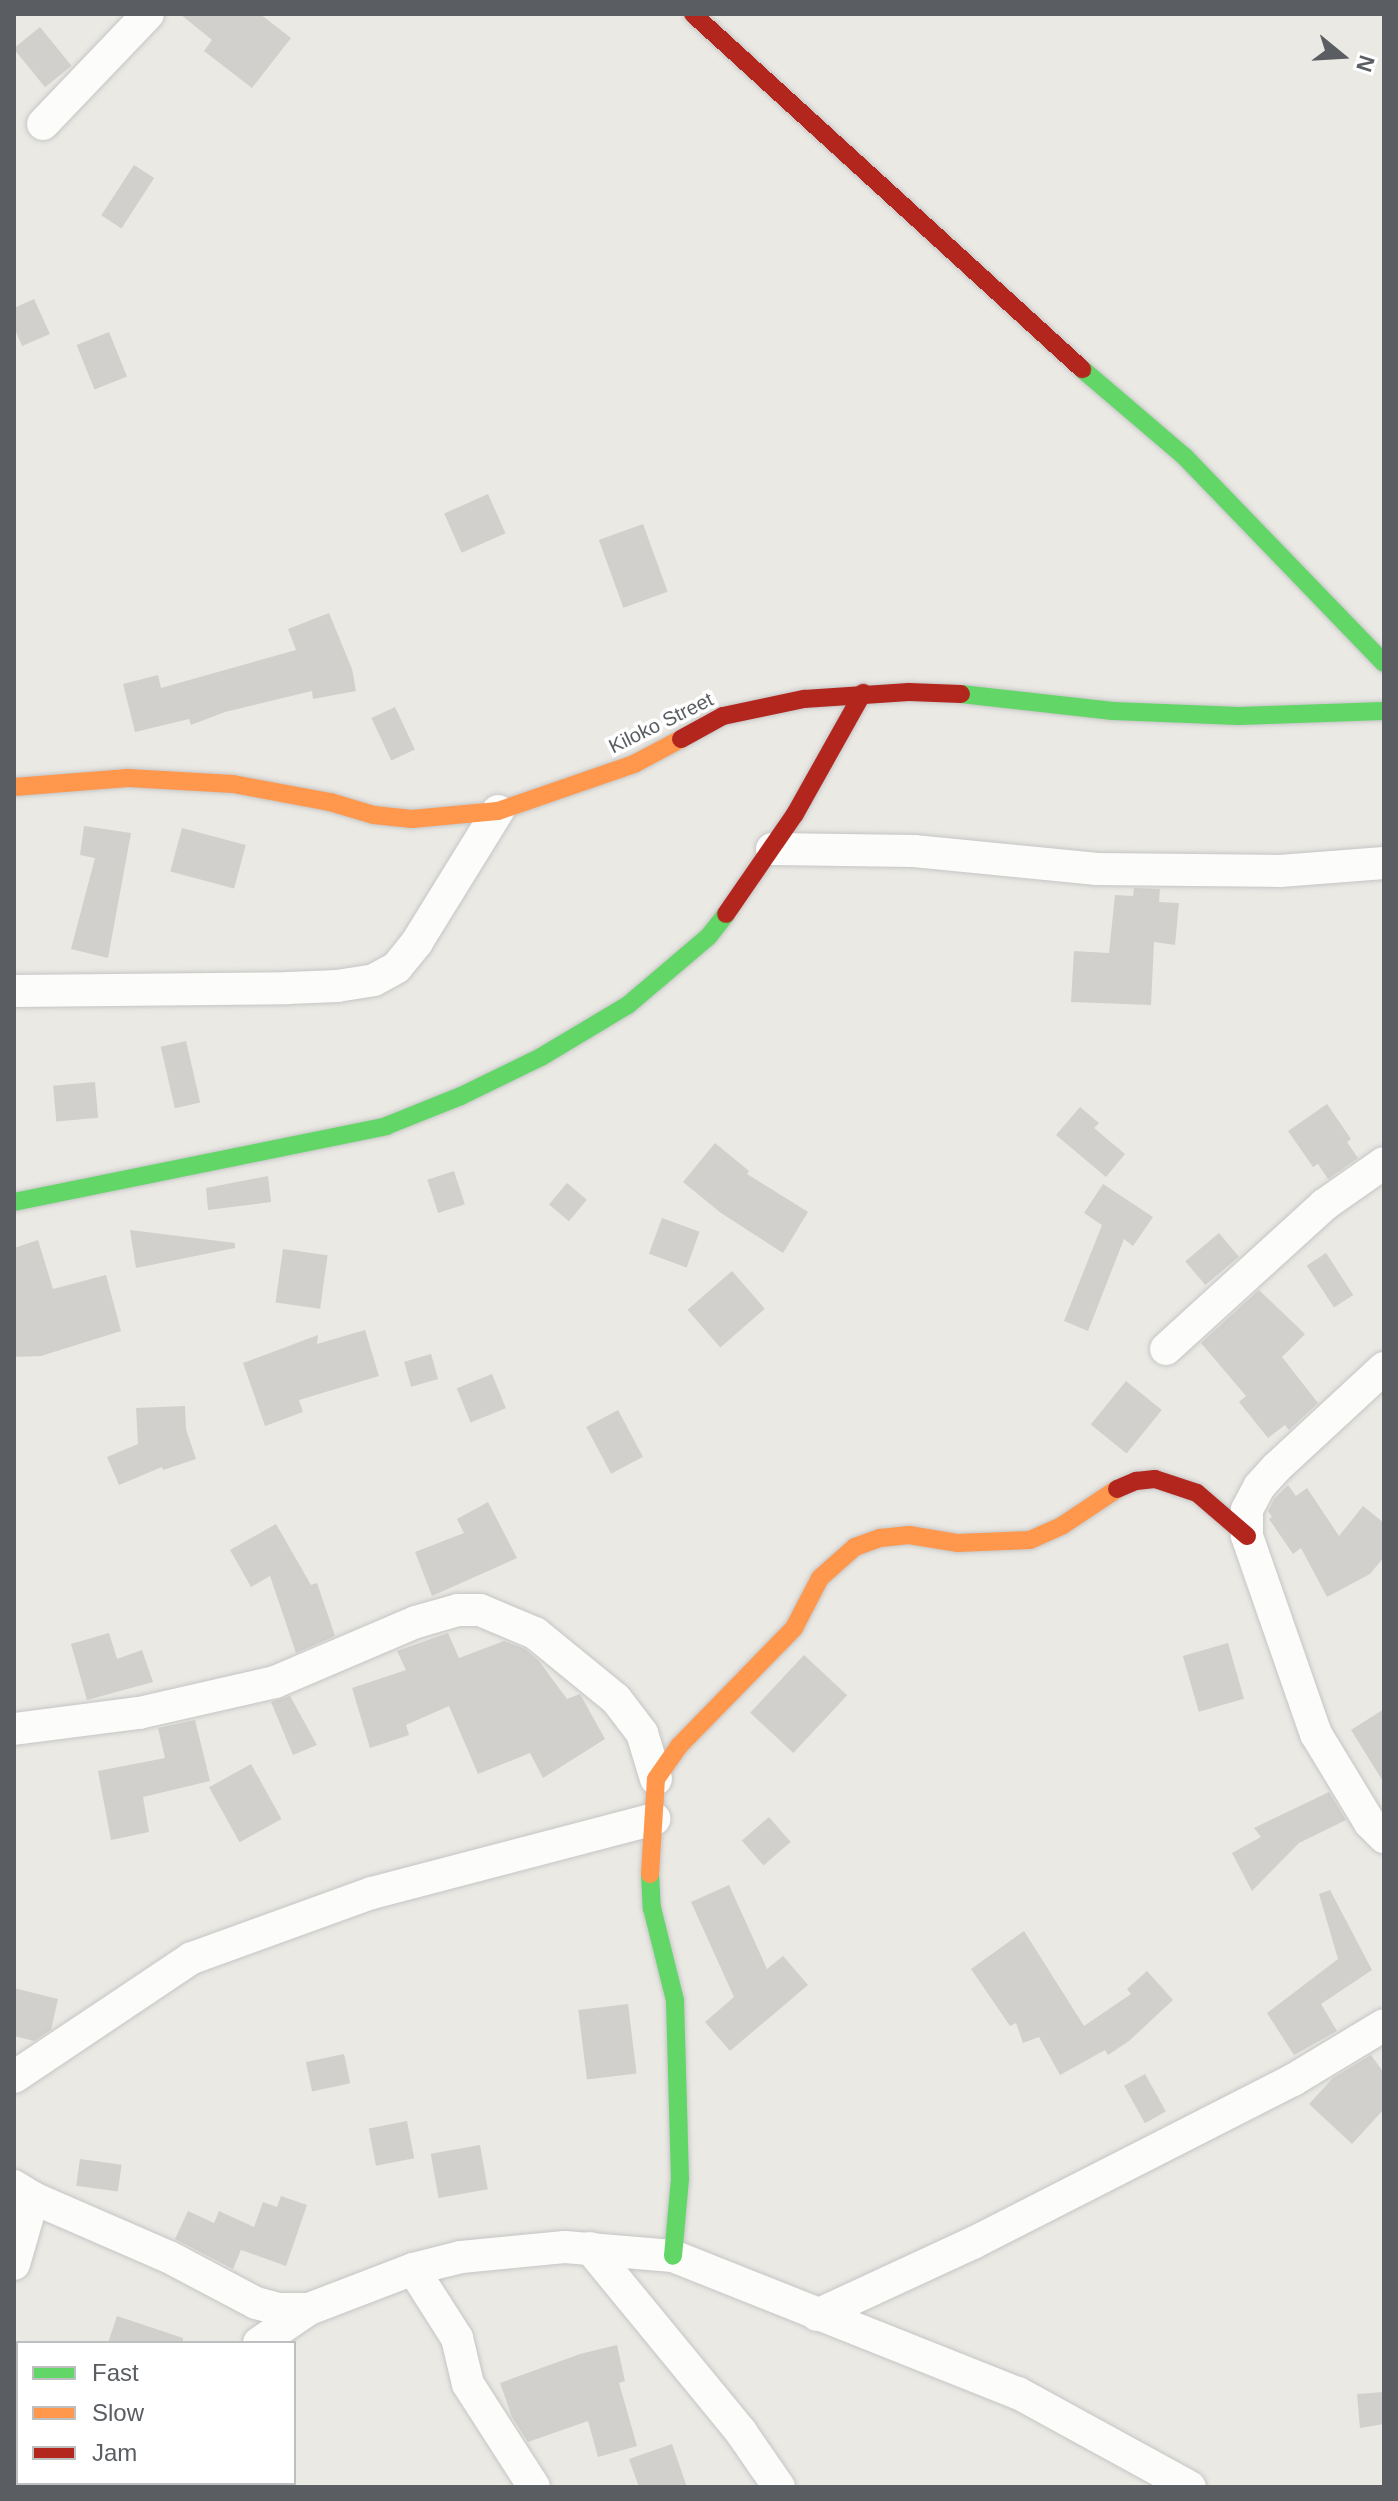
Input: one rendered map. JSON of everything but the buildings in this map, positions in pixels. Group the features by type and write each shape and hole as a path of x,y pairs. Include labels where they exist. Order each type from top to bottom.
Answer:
{"street":[{"path":"43,124 148,14"},
{"path":"693,14 870,173 1026,322 1185,457 1384,663"},
{"path":"14,1202 386,1126 461,1096 541,1057 628,1005 709,936 772,849 863,693"},
{"name":"Kiloko Street","path":"14,787 128,778 233,784 318,799 374,815 412,819 498,811 634,764 723,716 804,699 863,693 966,694 1113,711 1313,716 1384,711"},
{"path":"14,991 288,988 337,986 374,980 397,967 417,942 498,811"},
{"path":"772,849 914,851 1097,869 1280,871 1384,863"},
{"path":"1166,1349 1324,1205 1384,1163"},
{"path":"1384,1368 1259,1487 1247,1510 1247,1536 1316,1734 1370,1823 1384,1837"},
{"path":"656,1779 679,1746 794,1628 820,1578 855,1547 880,1538 909,1535 958,1543 1030,1540 1063,1525 1108,1493 1136,1481 1155,1479 1197,1493 1247,1536"},
{"path":"14,1729 139,1713 275,1682 416,1622 458,1610 480,1610 535,1633 616,1699 642,1733 656,1779 649,1864 652,1908 676,2015 680,2179 673,2256"},
{"path":"14,2077 192,1958 372,1893 654,1819"},
{"path":"817,2315 973,2243 1293,2080 1384,2025"},
{"path":"14,2264 23,2192 116,2232 256,2303 278,2309 309,2309"},
{"path":"590,2248 741,2432 771,2485"},
{"path":"262,2341 309,2309 413,2269 461,2257 590,2248 673,2256 1018,2393 1063,2414 1190,2487"},
{"path":"413,2269 457,2338 468,2384 534,2487"}],"traffic: fast":[{"path":"1082,369 1185,457 1384,663"},
{"path":"961,694 1113,711 1239,716 1384,711"},
{"path":"14,1202 386,1126 461,1096 541,1057 628,1005 709,936 726,914"},
{"path":"650,1874 652,1908 675,2000 680,2179 673,2256"}],"traffic: slow":[{"path":"14,787 128,778 233,784 330,802 374,815 412,819 498,811 634,764 681,739"},
{"path":"650,1874 656,1779 679,1746 794,1628 820,1578 855,1547 880,1538 909,1535 958,1543 1030,1540 1063,1525 1117,1489"}],"traffic: jam":[{"path":"693,14 1082,369"},
{"path":"681,739 723,716 804,699 909,692 961,694"},
{"path":"726,914 795,814 863,693"},
{"path":"1117,1489 1136,1481 1155,1479 1197,1493 1247,1536"}]}
